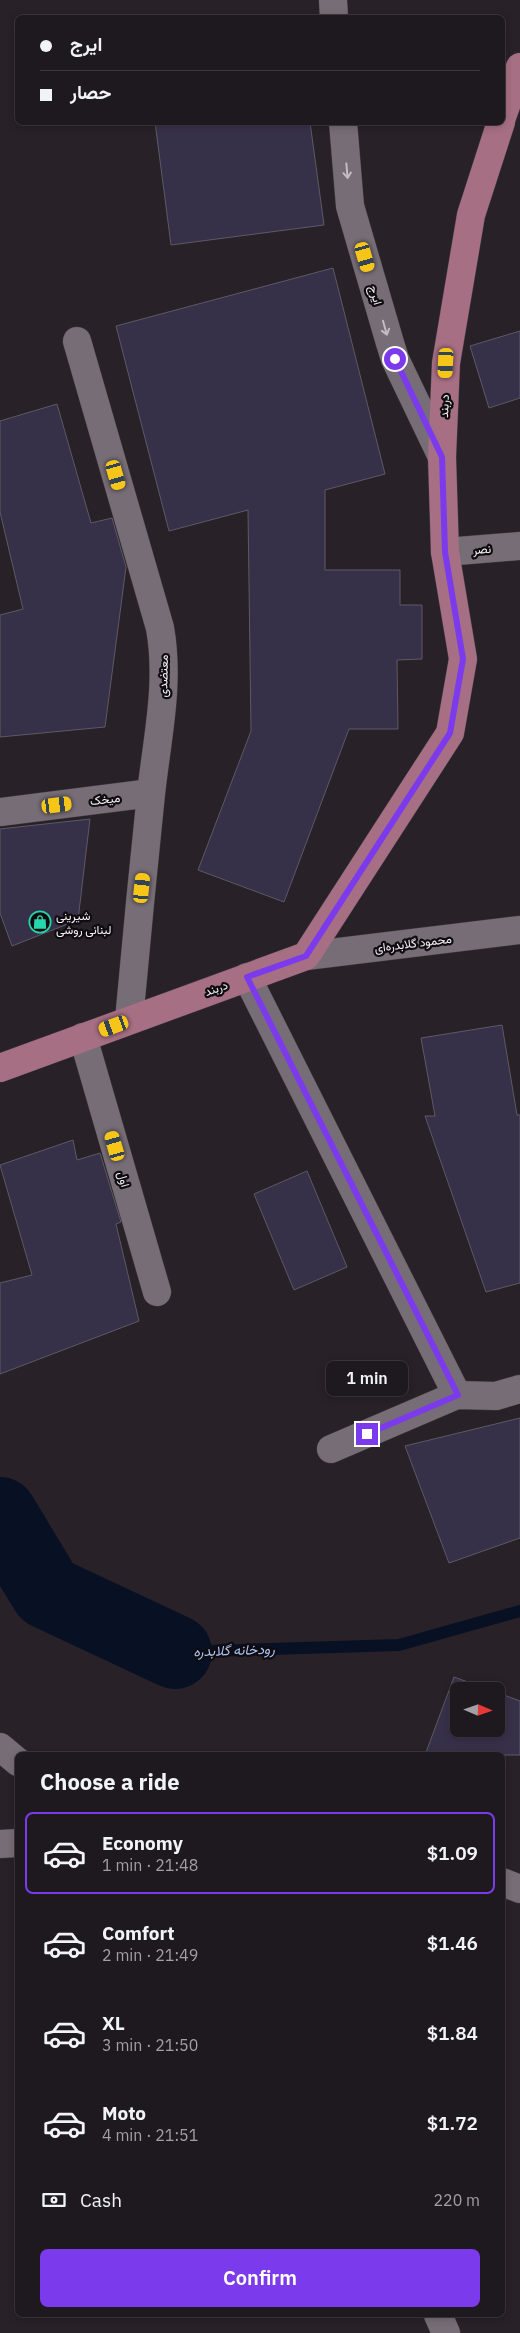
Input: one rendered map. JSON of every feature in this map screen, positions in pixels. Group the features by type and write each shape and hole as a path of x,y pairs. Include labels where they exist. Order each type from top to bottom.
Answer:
{"main road":[{"path":"505,109 519,70"},
{"name":"دربند","path":"0,1068 306,956 450,733 463,659 445,552 442,457 446,363 471,215 500,125"}],"street":[{"path":"333,0 334,15"},
{"name":"ایرج","path":"343,125 350,206 390,343 395,359 442,457"},
{"name":"معتضدی","path":"77,341 160,628 165,653 165,684 151,793 129,1020"},
{"name":"نصر","path":"445,552 520,546"},
{"name":"میخک","path":"0,812 151,793"},
{"name":"محمود گلابدره‌ای","path":"306,956 520,930"},
{"path":"247,977 458,1395"},
{"name":"اول","path":"83,1037 157,1292"},
{"path":"331,1449 458,1395 496,1396 520,1389"},
{"path":"0,1747 15,1760"},
{"path":"0,1844 15,1842"},
{"path":"505,1883 520,1889"},
{"path":"439,2317 446,2333"}],"building":[{"path":"155,125 310,125 324,225 171,245"},
{"path":"333,268 385,474 325,490 325,570 400,570 400,605 422,605 422,659 397,660 398,729 349,729 284,902 198,870 251,731 248,510 169,531 116,326"},
{"path":"520,331 520,398 489,408 470,346"},
{"path":"57,404 91,523 112,518 126,567 105,727 0,737 0,615 23,609 0,512 0,421"},
{"path":"90,819 78,920 12,946 0,913 0,829"},
{"path":"502,1025 517,1115 520,1115 520,1283 486,1292 425,1116 435,1116 421,1038"},
{"path":"73,1140 77,1160 100,1153 121,1222 116,1224 139,1321 0,1374 0,1283 32,1275 0,1165"},
{"path":"307,1171 347,1267 294,1290 254,1194"},
{"path":"520,1418 520,1538 449,1563 405,1446"},
{"path":"454,1677 468,1682 452,1682"},
{"path":"450,1688 450,1738 505,1738 505,1695 520,1701 520,1755 505,1755 505,1752 426,1752"}],"waterway":[{"name":"رودخانه گلابدره","path":"0,1514 47,1592 175,1652"},
{"name":"رودخانه گلابدره","path":"175,1652 399,1645 520,1611"}],"place":[{"name":"شیرینی لبنانی روشی","path":"40,922"}],"route":[{"path":"367,1434 458,1395 247,977 306,956 450,733 463,659 445,552 442,457 395,359"}]}
